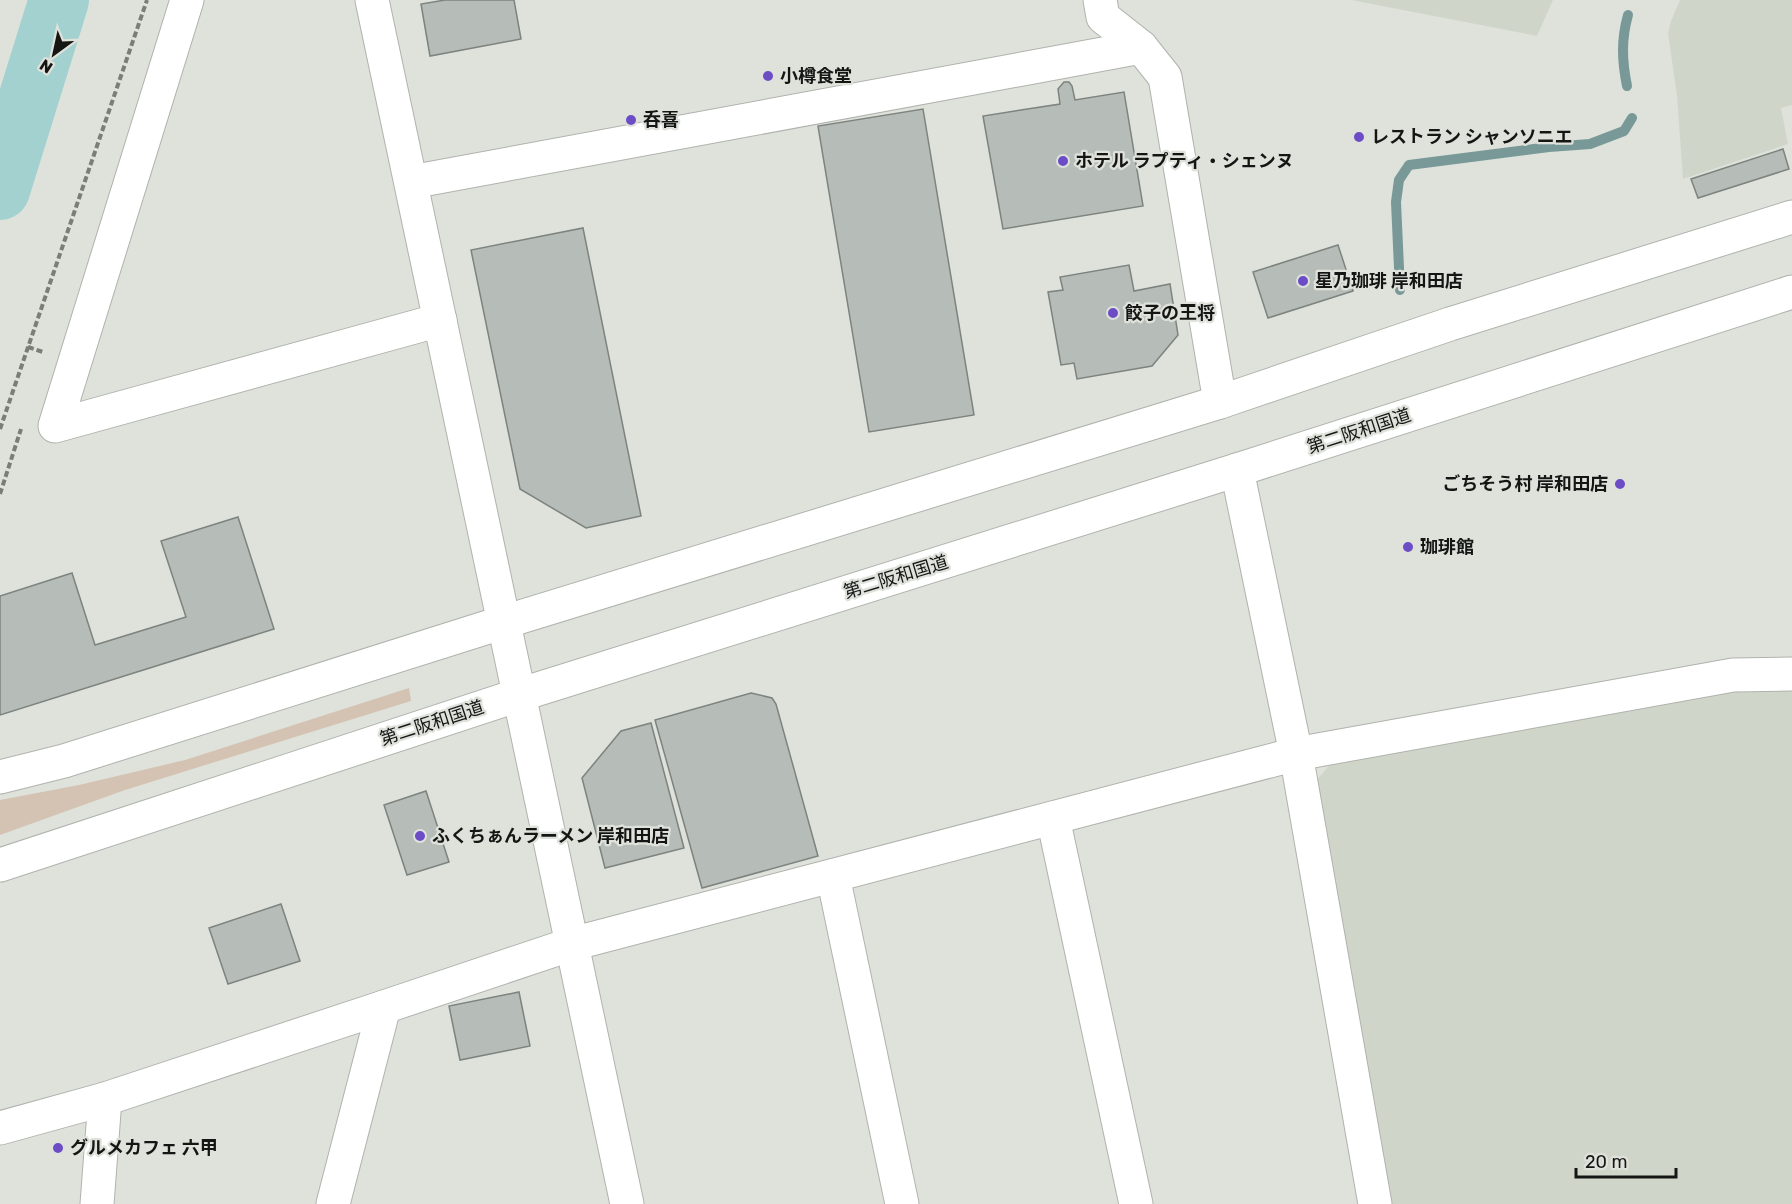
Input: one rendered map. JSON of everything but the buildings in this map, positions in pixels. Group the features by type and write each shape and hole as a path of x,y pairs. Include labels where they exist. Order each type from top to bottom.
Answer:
{"main road":[{"path":"187,0 55,426 440,320"},
{"path":"372,0 627,1204"},
{"path":"1100,0 1103,17 1141,47 1164,77 1220,402"},
{"path":"411,182 1141,47"},
{"path":"0,777 64,761 504,621 1220,402 1450,324 1792,217"},
{"name":"第二阪和国道","path":"0,865 519,695 1237,471 1792,292"},
{"path":"1237,471 1296,754 1375,1204"},
{"path":"0,1128 105,1098 572,944 1296,754 1732,675 1792,674"},
{"path":"1053,818 1136,1204"},
{"path":"832,876 902,1204"},
{"path":"333,1204 384,1007"},
{"path":"97,1204 105,1098"}],"path":[{"path":"0,429 147,0"},
{"path":"28,346 46,353"}],"shaded area":[{"path":"1351,0 1553,0 1537,36"},
{"path":"1680,0 1792,0 1792,105 1781,108 1788,144 1683,179 1677,96 1668,33"},
{"path":"1761,684 1792,685 1792,1204 1389,1204 1315,782 1333,761"},
{"path":"409,688 411,701 125,790 0,835 0,800 79,785 185,760"}],"waterway":[{"path":"0,190 59,0"},
{"path":"1627,86 1623,51 1628,15"},
{"path":"1400,290 1396,202 1399,180 1409,165 1590,144 1624,131 1632,118"}],"place":[{"name":"小樽食堂","path":"768,76"},
{"name":"呑喜","path":"631,120"},
{"name":"レストラン シャンソニエ","path":"1359,137"},
{"name":"ホテル ラプティ・シェンヌ","path":"1063,161"},
{"name":"星乃珈琲 岸和田店","path":"1303,281"},
{"name":"餃子の王将","path":"1113,313"},
{"name":"ごちそう村 岸和田店","path":"1620,484"},
{"name":"珈琲館","path":"1408,547"},
{"name":"ふくちぁんラーメン 岸和田店","path":"420,836"},
{"name":"グルメカフェ 六甲","path":"58,1148"}]}
